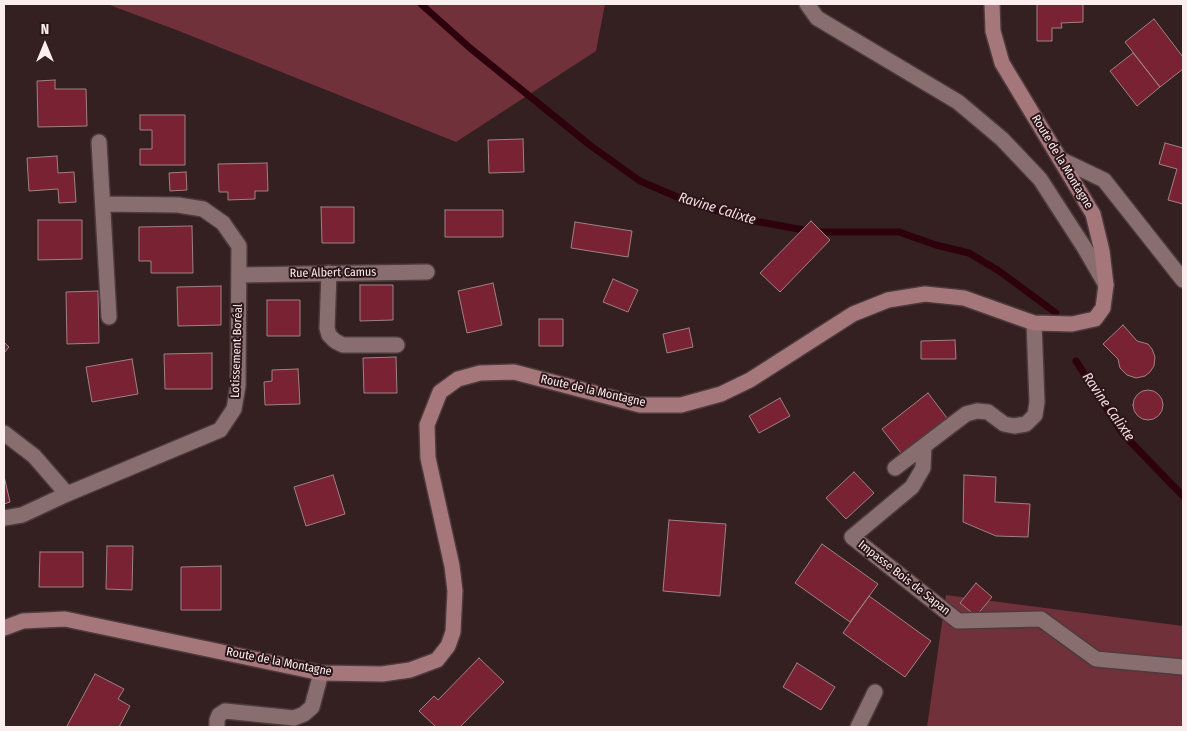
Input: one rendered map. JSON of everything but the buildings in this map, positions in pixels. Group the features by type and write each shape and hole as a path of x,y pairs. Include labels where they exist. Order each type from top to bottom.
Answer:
{"main road":[{"name":"Route de la Montagne","path":"4,628 23,621 65,619 321,673 382,674 410,670 437,660 448,646 454,632 455,591 452,566 428,458 428,425 440,392 458,379 480,373 514,372 640,405 681,405 721,394 750,380 853,314 888,300 924,294 964,298 1034,323 1072,324 1095,319 1103,308 1106,285 1102,251 1093,214 1002,64 993,31 992,4"}],"street":[{"path":"808,4 817,18 958,102 1002,139 1040,179 1084,246 1106,285"},
{"path":"99,142 110,317"},
{"path":"1060,159 1104,180 1183,280"},
{"name":"Lotissement Boréal","path":"4,518 22,514 220,430 234,409 237,398 239,246 223,223 203,209 178,205 103,204"},
{"name":"Rue Albert Camus","path":"239,275 427,272"},
{"path":"329,274 327,328 329,335 334,341 343,345 397,345"},
{"path":"895,468 966,414 976,411 988,412 1004,424 1014,426 1026,424 1035,415 1037,402 1034,323"},
{"path":"4,433 34,456 68,494"},
{"name":"Impasse Bois de Sapan","path":"924,446 923,468 912,487 852,537 958,621 1041,619 1096,659 1183,667"},
{"path":"217,727 219,715 225,711 294,718 304,714 312,707 321,673"},
{"path":"858,727 875,692"}],"shaded area":[{"path":"107,4 605,4 596,51 456,142"},
{"path":"946,595 1183,626 1183,727 927,727"}],"waterway":[{"name":"Ravine Calixte","path":"421,4 470,48 591,146 640,181 691,203 749,220 815,232 899,232 936,245 969,253 999,271 1056,313"},
{"name":"Ravine Calixte","path":"1076,361 1123,434 1183,496"}]}
